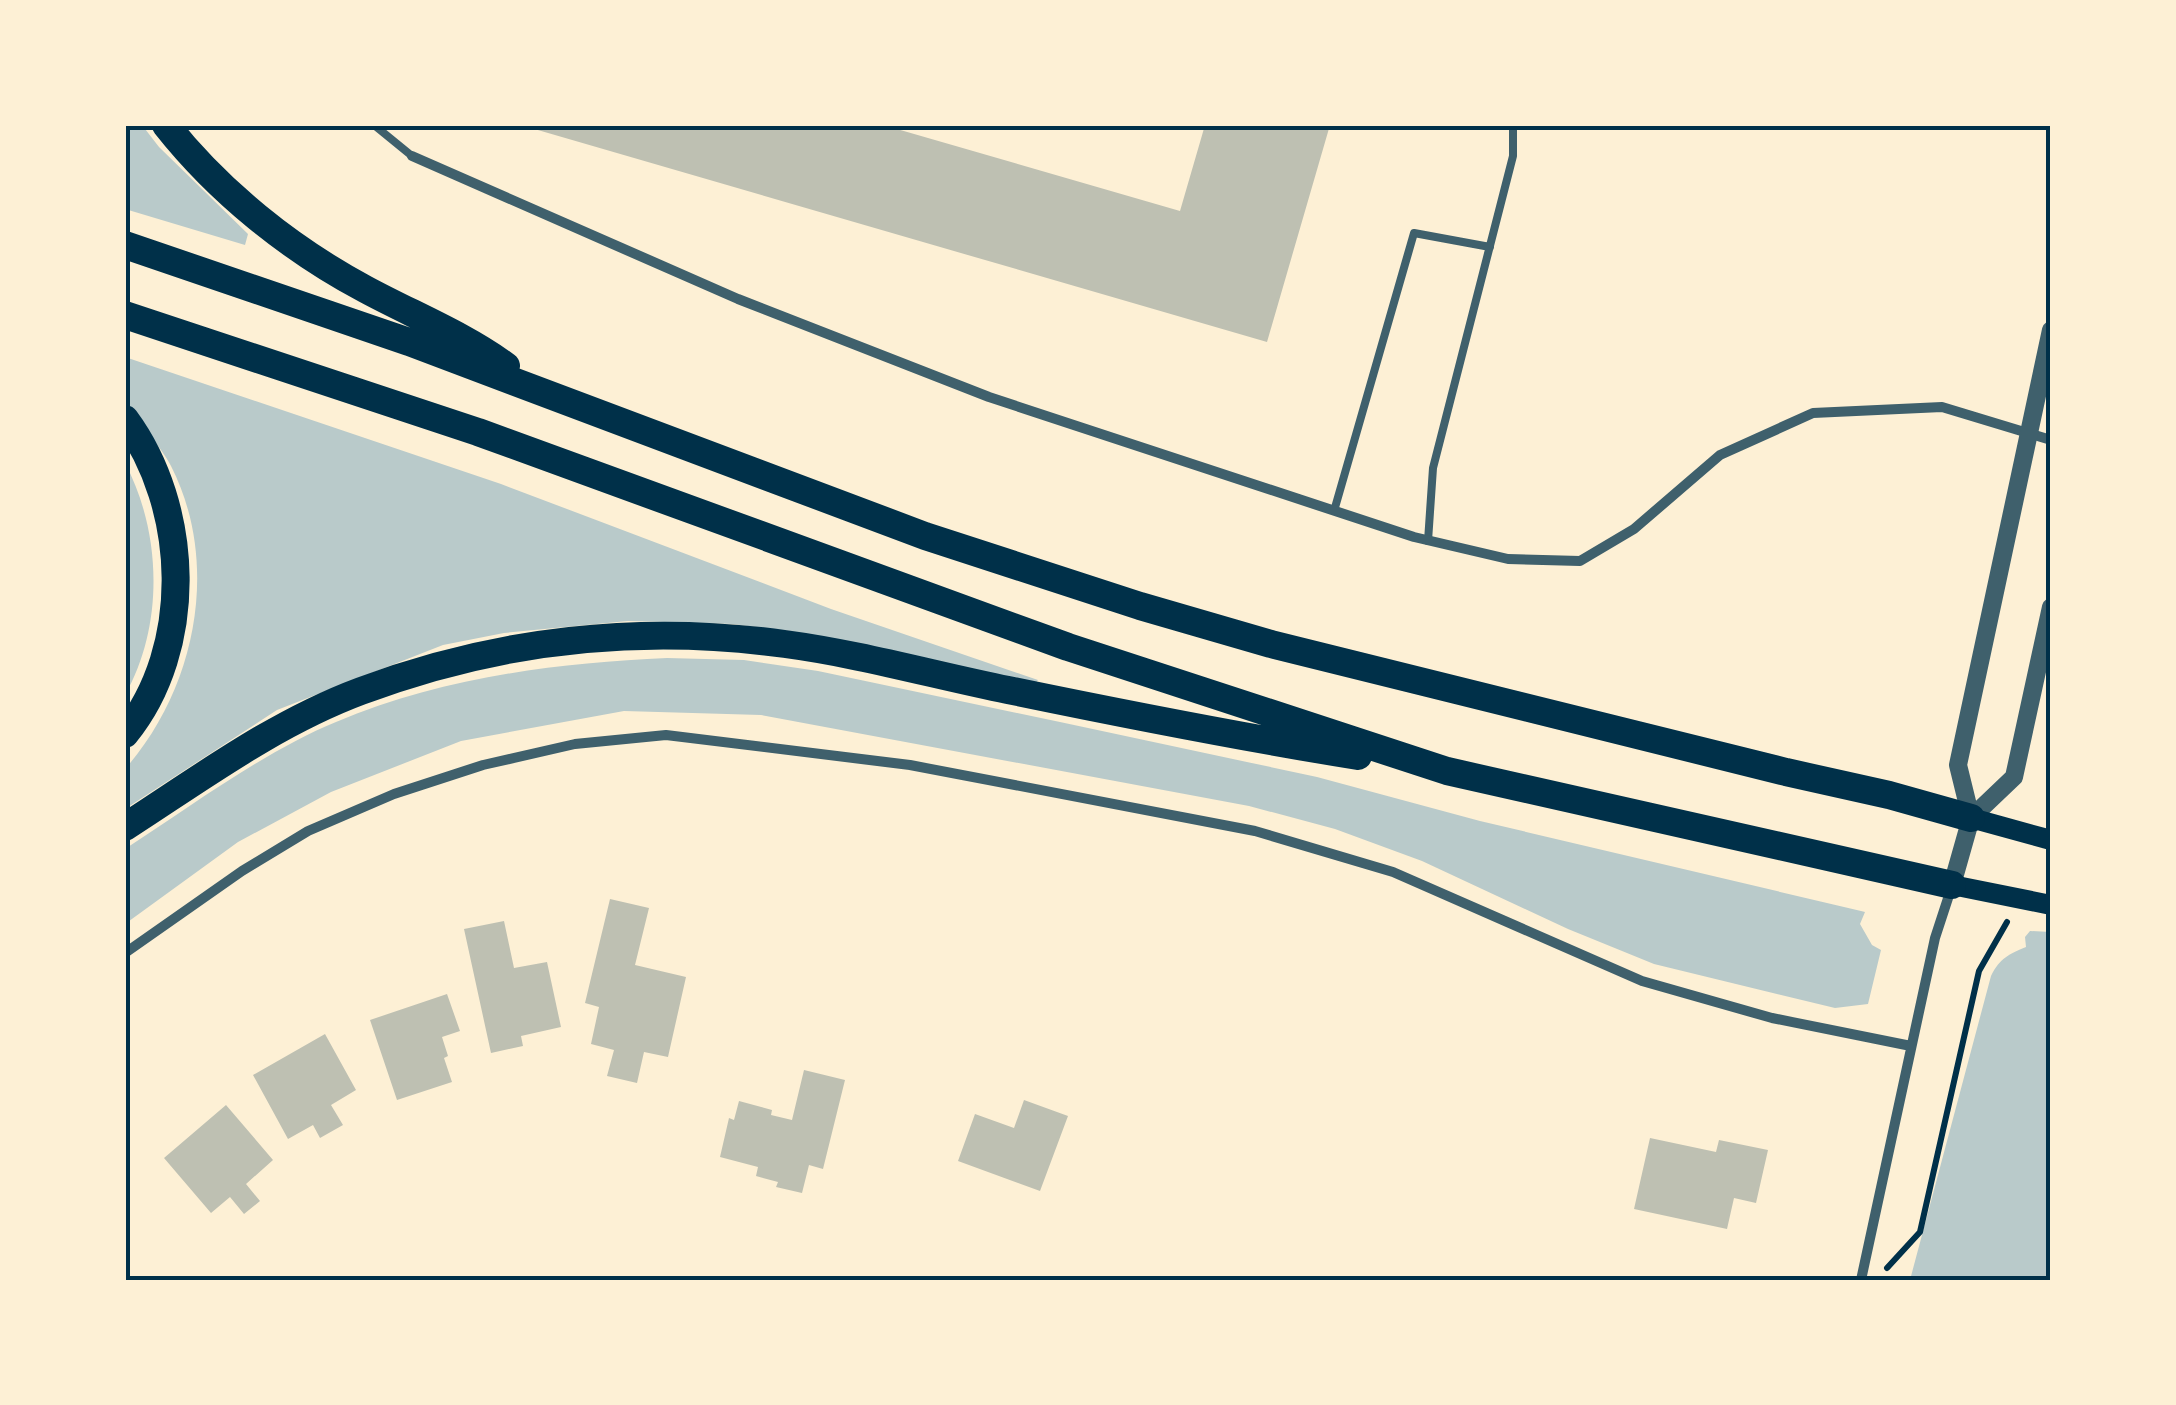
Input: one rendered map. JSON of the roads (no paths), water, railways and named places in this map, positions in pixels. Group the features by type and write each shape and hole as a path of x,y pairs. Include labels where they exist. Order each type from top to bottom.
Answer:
{"highway":[{"path":"166,125 210,175 298,248 346,279 484,351 535,388"},
{"path":"125,245 390,335 925,536 1158,611 1384,673 1971,818"},
{"path":"125,315 478,432 1068,647 1447,770"},
{"path":"125,419 152,466 169,519 176,568 171,636 159,677 138,719 125,734"},
{"path":"125,827 278,728 358,692 442,664 613,636 700,636 788,644 1146,719 1447,770 1952,885"}],"main road":[{"path":"1971,818 2051,840"},
{"path":"1952,885 2051,905"}],"street":[{"path":"412,156 738,298 989,397 1428,541 1508,559 1580,561 1634,529 1720,456 1813,413 1942,407 2051,440"},
{"path":"1861,1280 1935,938 1971,818 1958,765 2051,330"},
{"path":"1971,818 2014,777 2051,607"},
{"path":"125,953 242,871 308,831 394,794 483,765 574,744 666,734 910,765 1255,831 1393,872 1642,981 1772,1018 1910,1046"}],"lane":[{"path":"374,125 412,156"},
{"path":"1428,541 1433,468 1513,156 1513,125"},
{"path":"1334,511 1414,233 1490,248"}]}
